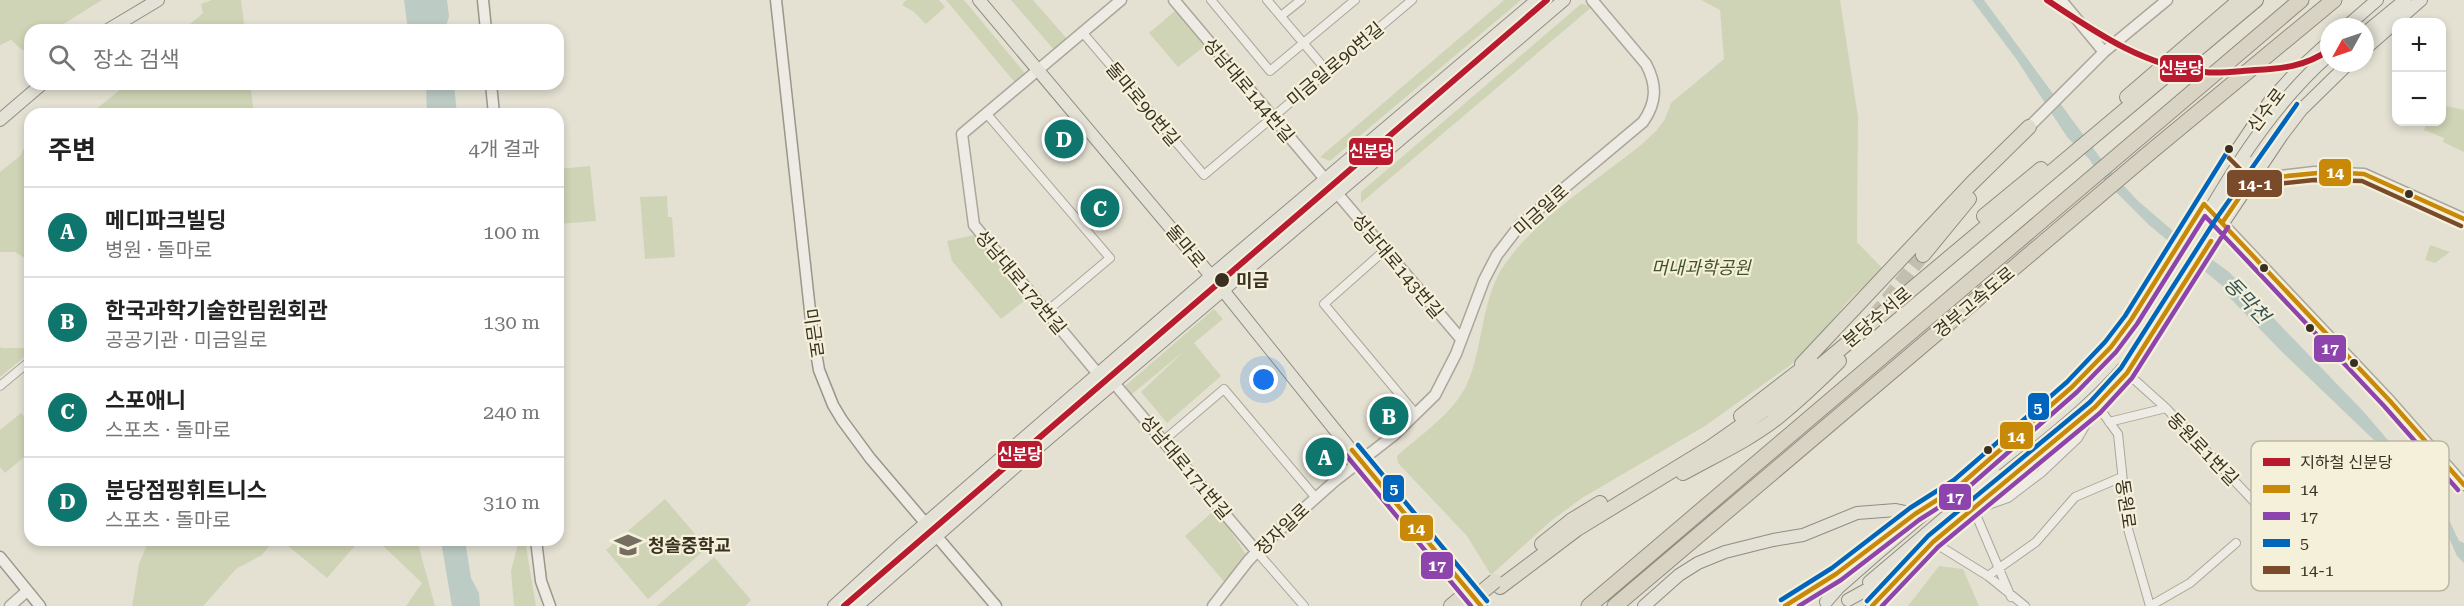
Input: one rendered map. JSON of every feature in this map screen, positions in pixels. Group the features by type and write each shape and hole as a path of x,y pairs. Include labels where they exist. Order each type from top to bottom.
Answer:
{"highway":[{"name":"분당수서로","path":"1465,606 1608,508 1711,447 1788,393 2115,112 2240,0"},
{"name":"분당수서로","path":"2115,112 2256,0"},
{"name":"경부고속도로","path":"1589,606 2301,0"},
{"name":"경부고속도로","path":"1615,606 2148,154 2334,0"},
{"path":"1923,255 2029,127"},
{"path":"1782,385 1849,317 1972,183 2009,149"},
{"name":"분당수서로","path":"1479,606 1498,584 1572,520 1705,441 1752,409 1849,333 2017,188 2050,168"},
{"path":"1608,508 1637,499 1726,451 1777,418 1808,392 1839,360"},
{"path":"1451,606 1469,591"}],"main road":[{"path":"118,24 158,0"},
{"name":"돌마로","path":"979,0 1222,289 1479,606"},
{"path":"834,606 1211,276 1538,0"},
{"path":"857,606 1222,289 1564,0"},
{"path":"2357,18 2378,0"},
{"path":"2371,18 2392,0"},
{"path":"2374,25 2404,0"},
{"path":"2374,41 2421,0"},
{"name":"신수로","path":"1933,542 1966,497 2111,347 2156,281 2270,101 2296,72 2320,50"},
{"path":"1845,603 2099,376 2122,350 2146,317 2222,189 2271,116 2301,81 2320,63"},
{"path":"1824,604 1966,497 2099,388 2148,327 2210,224 2278,120 2322,72"},
{"name":"신수로","path":"1966,497 2097,405 2127,373 2254,176 2301,110 2340,72"},
{"path":"0,120 35,90"},
{"path":"1795,606 1915,514 1966,497"},
{"path":"1644,606 1679,575 1698,563 1725,552 1803,535 1857,513 1896,510 1915,514"},
{"path":"1845,603 1888,578 1933,542"},
{"path":"1872,606 1933,542"},
{"path":"1785,606 1836,574"}],"street":[{"path":"483,0 485,24"},
{"name":"미금로","path":"776,0 812,329 819,370 833,405 870,459 996,606"},
{"path":"1038,70 1121,0"},
{"name":"성남대로144번길","path":"1174,0 1325,179"},
{"path":"1211,0 1270,71 1355,0"},
{"path":"1267,0 1327,71"},
{"path":"1281,16 1300,0"},
{"name":"미금일로90번길","path":"1204,175 1412,0"},
{"name":"미금일로","path":"1360,461 1435,395 1442,384 1484,280 1510,236 1520,225 1643,122 1653,103 1654,82 1646,64 1592,0"},
{"path":"2061,0 2104,52"},
{"path":"2029,127 2104,52 2166,0"},
{"name":"돌마로90번길","path":"1083,33 1204,175"},
{"name":"성남대로172번길","path":"1038,70 962,134 974,225 1099,375"},
{"path":"492,90 493,108"},
{"path":"986,113 1110,258 1046,312"},
{"path":"2235,153 2254,176 2267,178 2328,172 2364,174 2464,219"},
{"name":"성남대로143번길","path":"1336,192 1461,339"},
{"path":"2204,204 2425,441"},
{"path":"1386,250 1324,304 1416,414"},
{"path":"0,386 24,366"},
{"path":"2127,373 2166,408"},
{"name":"성남대로171번길","path":"1114,383 1257,552"},
{"path":"1163,441 1224,389 1316,498"},
{"name":"동원로","path":"2097,405 2118,434 2128,528 2150,606"},
{"name":"동원로1번길","path":"2109,422 2166,408 2251,498"},
{"name":"정자일로","path":"1213,606 1257,552 1360,461"},
{"path":"2449,468 2464,485"},
{"path":"1988,576 2036,542 2075,497 2122,477"},
{"path":"1966,497 2000,567 2011,597"},
{"path":"1933,542 1988,576 2011,597 2025,606"},
{"path":"2150,606 2190,583 2236,543"},
{"path":"537,546 541,581 550,606"},
{"path":"1257,552 1304,606"},
{"path":"0,557 40,606"},
{"path":"10,606 27,591"}],"green space":[{"path":"0,0 102,0 64,24 24,24 24,50 11,40 0,45"},
{"path":"212,0 241,0 244,24 190,24 203,13 201,4"},
{"path":"906,0 939,0 945,7 926,24 913,11 902,5"},
{"path":"946,0 964,0 1024,72 1023,82 1017,85"},
{"path":"1011,0 1033,0 1068,40 1055,51"},
{"path":"1504,0 1521,0 1330,161 1320,157"},
{"name":"머내과학공원","path":"1701,0 1840,0 1858,117 1857,242 1883,269 1848,301 1823,332 1792,364 1705,426 1582,498 1551,521 1491,575 1467,536 1398,463 1397,456 1436,423 1461,395 1472,370 1494,283 1514,253 1546,219 1641,145 1665,119 1671,103 1724,59 1720,10"},
{"path":"1581,4 1593,6 1361,203 1361,192"},
{"path":"1176,10 1206,45 1178,67 1149,33"},
{"path":"120,90 251,90 253,108 98,108"},
{"path":"2446,106 2464,110 2464,152 2443,142 2444,138 2424,130 2426,126 2446,126"},
{"path":"24,148 24,257 15,252 0,252 0,172 20,156"},
{"path":"590,166 596,221 564,224 564,168"},
{"path":"667,196 668,217 672,217 675,257 645,259 640,197"},
{"path":"974,235 1028,298 1001,319 952,261 947,241"},
{"path":"2430,245 2450,252 2435,263 2425,260"},
{"path":"1214,309 1223,319 1194,343 1221,376 1167,423 1141,392 1184,351 1131,395 1124,387"},
{"path":"0,346 1,348 24,348 24,357 0,377"},
{"path":"21,413 24,417 24,457 5,473 0,467 0,430"},
{"path":"665,499 707,548 648,599 606,550"},
{"path":"1216,509 1247,556 1227,585 1185,536"},
{"path":"146,546 269,546 262,555 236,569 203,606 132,606 139,564"},
{"path":"288,546 355,546 327,578"},
{"path":"383,546 419,546 435,606 406,606 422,583"},
{"path":"517,546 526,546 536,606 514,606 511,571"},
{"path":"714,557 751,600 745,606 657,606"},
{"path":"1939,566 1963,569 1979,606 1908,606"}],"water":[{"path":"404,0 447,0 449,16 447,24 407,23"},
{"name":"동막천","path":"1972,0 1984,0 2110,171 2137,200 2173,231 2229,272 2363,411 2389,441 2375,441 2282,352 2229,297 2225,288 2149,225 2100,176 2090,160 2067,137 2017,60"},
{"path":"426,90 455,90 456,108 427,108"},
{"path":"2449,520 2459,541 2464,543 2464,563 2457,556 2449,538"},
{"path":"466,546 471,578 479,593 480,606 452,606 442,547"}],"pier":[{"path":"2176,229 2213,258 2203,273 2167,244"}],"tunnel":[{"path":"1874,316 1923,255"}],"metro line":[{"name":"신분당","path":"844,606 1547,0"},
{"name":"신분당","path":"2047,0 2121,46 2182,69 2217,73 2275,69 2303,63 2320,55"}],"transit line":[{"name":"5","path":"1867,601 1928,536 2090,402 2121,368 2216,219 2297,104"},
{"name":"5","path":"1781,600 1832,568 1910,508 1954,480 2067,382 2105,342 2125,316 2229,149"},
{"name":"14-1","path":"2229,158 2255,184 2268,185 2314,180 2362,181 2461,226"},
{"name":"14","path":"2222,223 2254,176 2267,178 2328,172 2364,174 2464,219"},
{"name":"14","path":"1785,606 1836,574 1915,514 1959,486 2072,387 2111,347 2131,320 2204,204 2425,441"},
{"name":"17","path":"1799,606 1841,580 1919,520 1963,492 2077,392 2116,352 2137,324 2205,216 2415,441"},
{"name":"17","path":"1882,606 1938,547 2100,413 2132,378 2228,227"},
{"name":"14","path":"1872,606 1933,542 2095,407 2127,373 2211,241"},
{"name":"5","path":"1358,445 1487,601"},
{"name":"14","path":"1352,450 1481,606"},
{"name":"17","path":"1346,455 1471,606"},
{"name":"14","path":"2449,468 2464,485"},
{"name":"17","path":"2449,480 2458,490"}],"place":[{"name":"분당점핑휘트니스","path":"1064,139"},
{"name":"스포애니","path":"1100,208"},
{"name":"미금","path":"1222,280"},
{"name":"한국과학기술한림원회관","path":"1389,416"},
{"name":"메디파크빌딩","path":"1325,457"},
{"name":"청솔중학교","path":"628,545"}]}
